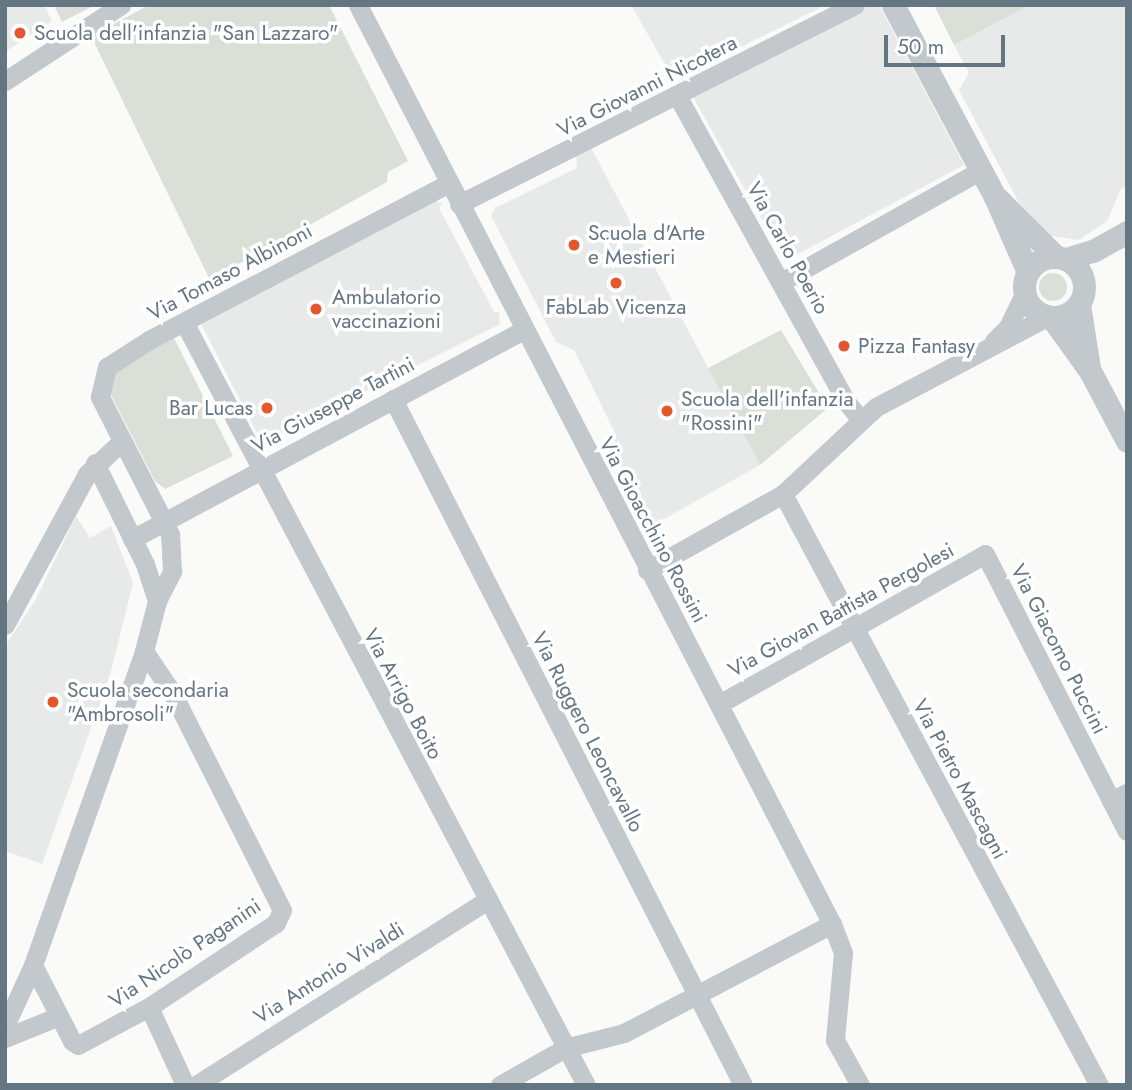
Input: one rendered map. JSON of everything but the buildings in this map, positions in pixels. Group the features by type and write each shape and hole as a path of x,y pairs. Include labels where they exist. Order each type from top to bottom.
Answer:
{"street":[{"path":"5,81 121,5"},
{"name":"Via Gioacchino Rossini","path":"358,5 523,330 832,924 843,953 835,1040 860,1085"},
{"name":"Via Giovanni Nicotera","path":"459,204 678,97 855,5"},
{"path":"893,5 995,197 1026,283 1032,309 1049,317 1090,371 1125,433"},
{"name":"Via Carlo Poerio","path":"678,97 845,400 860,419"},
{"path":"781,282 981,170"},
{"name":"Via Tomaso Albinoni","path":"5,1026 33,965 144,651 157,601 167,585 173,560 164,522 100,397 107,367 184,322 449,183"},
{"path":"995,197 1061,258 1078,269 1090,371"},
{"path":"991,344 1008,327 1026,283 1040,260 1061,258 1123,234"},
{"path":"647,570 783,494 860,419 991,344 1049,317 1068,314 1082,294 1098,257 1123,234"},
{"name":"Via Arrigo Boito","path":"184,322 586,1085"},
{"name":"Via Giuseppe Tartini","path":"164,522 523,330"},
{"name":"Via Ruggero Leoncavallo","path":"393,399 743,1085"},
{"path":"5,625 75,492 96,463 121,442"},
{"path":"96,463 132,538 157,601"},
{"name":"Via Pietro Mascagni","path":"783,494 853,629 1100,1085"},
{"path":"132,538 164,522"},
{"name":"Via Giovan Battista Pergolesi","path":"719,704 985,554"},
{"name":"Via Giacomo Puccini","path":"985,554 1119,797 1127,831"},
{"name":"Via Nicolò Paganini","path":"33,965 59,1016 78,1045 149,1007 276,923 282,910 173,694 144,651"},
{"name":"Via Antonio Vivaldi","path":"196,1085 487,900"},
{"path":"500,1085 565,1048 624,1033 832,924"},
{"path":"149,1007 186,1085"},
{"path":"5,1038 59,1016"}],"shaded area":[{"name":"Scuola dell'infanzia \"San Lazzaro\"","path":"5,5 44,5 52,21 5,52"},
{"path":"54,5 95,5 62,22"},
{"path":"149,5 329,5 408,161 388,172 387,182 210,280 91,36"},
{"path":"631,5 826,5 674,80"},
{"path":"856,5 879,5 964,165 785,261 693,97"},
{"path":"934,5 1030,5 954,45"},
{"path":"1030,5 1127,5 1127,186 1121,189 1107,221 1079,240 1050,236 1019,203 959,90 969,73 954,45"},
{"path":"590,146 760,465 659,522 650,520 613,451 616,435 574,350 556,342 491,216 495,208 577,168 576,153"},
{"path":"431,199 443,204 439,208 494,312 499,312 500,324 262,443 200,322"},
{"path":"1053,273 1063,277 1067,287 1063,297 1053,301 1043,297 1039,287 1043,277"},
{"path":"781,330 828,408 760,465 708,368"},
{"path":"174,338 233,456 165,489 155,481 109,391 116,369"},
{"name":"Scuola secondaria \"Ambrosoli\"","path":"76,516 90,538 111,526 133,583 110,675 42,864 5,851 5,646 36,599"}],"place":[{"name":"Scuola dell'infanzia \"San Lazzaro\"","path":"20,33"},
{"name":"Scuola d'Arte e Mestieri","path":"574,245"},
{"name":"FabLab Vicenza","path":"616,283"},
{"name":"Ambulatorio vaccinazioni","path":"316,309"},
{"name":"Pizza Fantasy","path":"844,346"},
{"name":"Bar Lucas","path":"267,408"},
{"name":"Scuola dell'infanzia \"Rossini\"","path":"667,411"},
{"name":"Scuola secondaria \"Ambrosoli\"","path":"53,702"}]}
